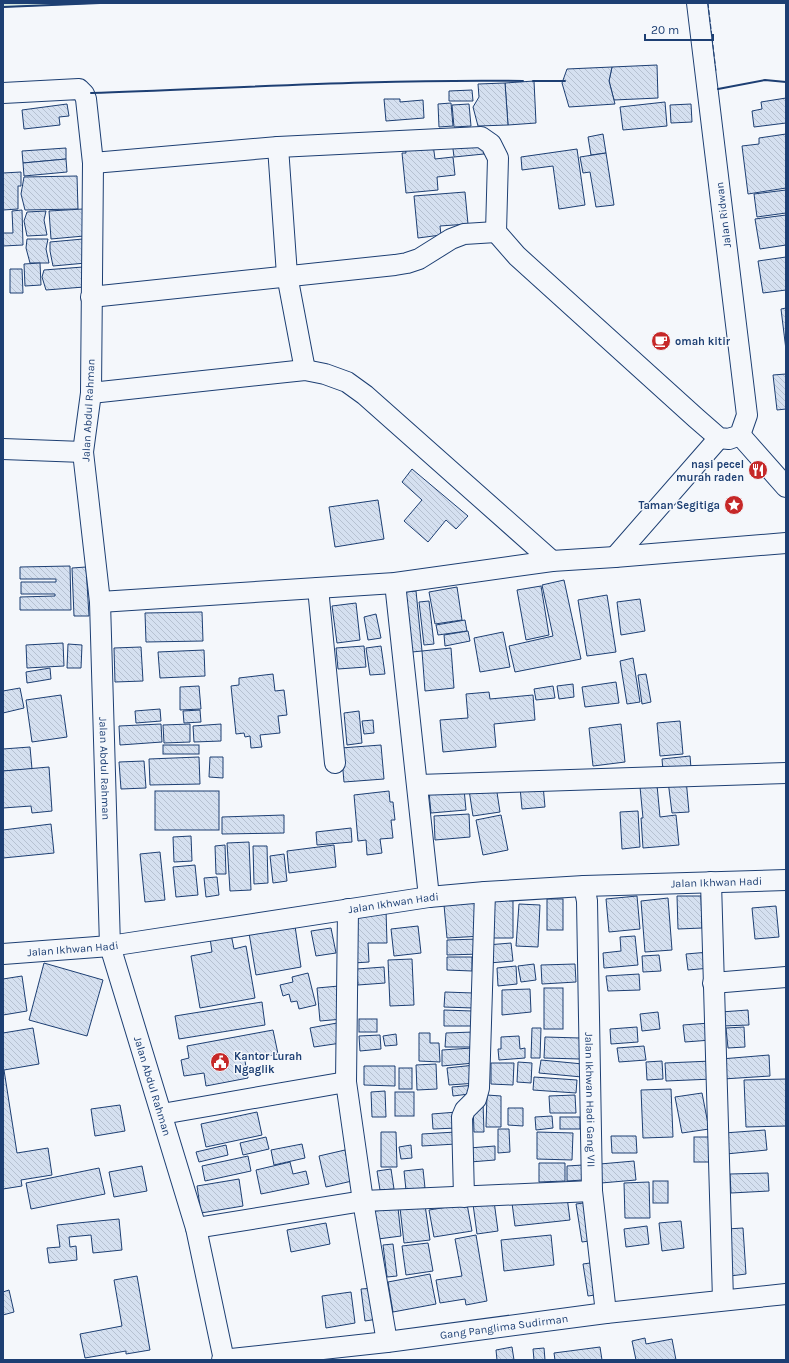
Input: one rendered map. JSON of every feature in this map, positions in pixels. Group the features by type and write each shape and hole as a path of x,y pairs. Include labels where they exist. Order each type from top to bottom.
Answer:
{"street":[{"name":"Jalan Ridwan","path":"697,3 747,415 742,431"},
{"name":"Jalan Abdul Rahman","path":"3,93 79,89 84,94 86,99 93,163 91,393 84,452 100,602 110,946 196,1228 223,1360"},
{"path":"93,163 278,147 481,137 491,144 498,158 496,232 518,256 719,438 729,439 742,431 786,487"},
{"path":"278,147 287,275 305,370"},
{"path":"91,297 407,263 419,259 451,239 464,234 496,232"},
{"path":"91,393 305,370 325,374 347,382 365,395 552,561"},
{"path":"615,557 719,438"},
{"path":"3,449 84,452"},
{"path":"100,602 395,583 552,561 786,543"},
{"path":"395,583 429,897"},
{"path":"318,588 335,764"},
{"path":"418,785 786,773"},
{"name":"Jalan Ikhwan Hadi","path":"3,954 110,946 429,897 584,886 786,880"},
{"path":"711,882 723,1300"},
{"name":"Jalan Ikhwan Hadi Gang VII","path":"584,886 587,901 592,1191 606,1313"},
{"path":"464,1197 462,1117 465,1110 476,1099 479,1088 485,892"},
{"path":"348,909 346,1082 363,1201 386,1342"},
{"path":"713,983 786,977"},
{"path":"162,1114 346,1082"},
{"path":"196,1228 363,1201 592,1191"},
{"name":"Gang Panglima Sudirman","path":"223,1360 386,1342 606,1313 786,1294"}],"shaded area":[{"path":"3,3 100,3 3,7"}],"building":[{"path":"657,65 658,98 614,100 609,81 612,67"},
{"path":"612,67 609,81 615,104 569,107 562,83 567,69"},
{"path":"534,81 536,123 508,125 505,83"},
{"path":"505,83 508,125 478,126 473,107 479,97 478,84"},
{"path":"472,90 473,101 449,101 449,91"},
{"path":"786,98 786,123 754,127 752,111 762,109 761,102"},
{"path":"384,99 400,99 400,102 423,100 424,118 386,121"},
{"path":"665,102 667,126 623,130 620,107"},
{"path":"451,103 453,126 439,127 438,104"},
{"path":"67,104 69,116 59,117 60,125 24,129 22,110"},
{"path":"469,104 471,126 454,127 452,105"},
{"path":"691,104 692,122 671,123 670,105"},
{"path":"603,134 606,153 591,155 588,137"},
{"path":"786,134 786,188 748,194 742,146 759,144 759,138"},
{"path":"482,138 484,154 454,157 452,141"},
{"path":"433,144 435,159 453,157 455,175 437,177 438,190 406,193 402,153 406,153 405,146"},
{"path":"66,148 66,159 23,163 22,151"},
{"path":"577,149 585,205 559,209 553,166 522,170 521,157"},
{"path":"606,153 614,205 596,207 590,172 583,173 580,157"},
{"path":"66,159 67,172 24,176 23,163"},
{"path":"21,172 21,186 18,186 18,209 3,210 3,173"},
{"path":"77,176 78,209 25,210 21,194 24,177"},
{"path":"786,190 786,213 757,217 754,194"},
{"path":"465,192 468,224 440,226 441,235 418,238 414,196"},
{"path":"83,209 84,236 51,239 49,211"},
{"path":"22,210 23,245 3,246 3,233 13,233 12,211"},
{"path":"46,211 44,220 47,235 27,236 24,221 27,212"},
{"path":"786,215 786,245 760,249 755,219"},
{"path":"27,239 48,239 46,249 49,263 30,263 26,248"},
{"path":"83,239 86,263 53,266 50,242"},
{"path":"786,257 786,290 763,293 758,261"},
{"path":"40,263 41,285 25,286 24,264"},
{"path":"83,267 84,287 46,290 42,277 44,270"},
{"path":"10,269 22,269 23,293 10,293"},
{"path":"786,308 786,350 781,309"},
{"path":"786,374 786,409 777,410 773,375"},
{"path":"412,469 468,516 456,529 446,520 428,542 404,521 422,500 402,482"},
{"path":"378,500 384,539 335,547 329,507"},
{"path":"70,566 71,610 20,610 20,597 55,596 55,594 21,594 21,582 56,582 56,579 20,579 20,567"},
{"path":"86,567 89,616 74,616 72,568"},
{"path":"564,580 581,659 515,672 509,646 553,636 542,585"},
{"path":"541,586 549,635 526,640 517,590"},
{"path":"457,587 462,620 435,624 429,592"},
{"path":"416,591 422,651 412,652 406,592"},
{"path":"607,595 616,652 587,656 578,600"},
{"path":"640,599 645,631 621,635 617,602"},
{"path":"429,601 434,644 424,645 419,602"},
{"path":"356,603 360,640 337,643 332,606"},
{"path":"202,612 203,641 146,642 145,613"},
{"path":"376,614 381,638 368,640 364,617"},
{"path":"465,620 467,631 438,635 436,625"},
{"path":"468,631 470,641 445,646 444,635"},
{"path":"503,632 510,667 480,672 474,638"},
{"path":"63,643 64,666 27,668 26,645"},
{"path":"68,644 82,645 81,668 67,668"},
{"path":"364,646 366,667 338,669 336,648"},
{"path":"381,646 385,674 370,675 366,648"},
{"path":"141,647 143,681 115,682 114,648"},
{"path":"451,648 454,688 425,691 422,651"},
{"path":"204,650 205,676 160,678 158,652"},
{"path":"633,658 640,702 627,704 620,661"},
{"path":"50,668 51,679 27,683 26,672"},
{"path":"273,674 275,691 284,690 287,715 278,716 280,733 260,735 262,747 251,748 250,736 245,737 244,733 236,734 231,686 239,685 239,678"},
{"path":"646,674 651,702 642,704 638,675"},
{"path":"616,682 619,703 585,707 582,687"},
{"path":"573,684 574,697 559,699 557,686"},
{"path":"199,686 201,709 180,710 180,687"},
{"path":"553,686 555,698 536,700 534,689"},
{"path":"20,688 24,708 3,713 3,691"},
{"path":"489,692 490,699 533,695 535,720 494,724 496,747 443,752 440,720 468,718 466,694"},
{"path":"61,695 67,737 32,742 26,700"},
{"path":"160,709 161,721 136,723 135,711"},
{"path":"200,710 201,722 184,723 183,711"},
{"path":"359,711 362,743 347,745 344,713"},
{"path":"373,720 374,733 364,734 362,721"},
{"path":"680,721 683,754 660,756 657,723"},
{"path":"161,724 162,742 120,745 119,726"},
{"path":"190,724 190,742 164,743 163,725"},
{"path":"221,724 221,741 194,742 193,726"},
{"path":"621,724 625,762 593,766 589,728"},
{"path":"163,745 199,745 199,754 163,754"},
{"path":"381,745 384,779 344,782 341,748"},
{"path":"30,747 32,769 3,771 3,749"},
{"path":"690,756 691,768 663,771 662,759"},
{"path":"199,757 200,784 150,785 149,759"},
{"path":"210,757 223,757 223,778 209,777"},
{"path":"144,761 146,788 121,789 119,762"},
{"path":"49,767 52,811 32,813 31,806 3,808 3,771"},
{"path":"686,779 689,812 672,813 668,781"},
{"path":"543,785 545,807 522,809 520,787"},
{"path":"657,785 660,817 676,815 679,845 643,848 641,818 643,818 640,787"},
{"path":"496,786 500,812 473,816 469,790"},
{"path":"464,789 466,810 431,813 429,792"},
{"path":"155,791 219,791 219,830 155,830"},
{"path":"389,791 390,802 393,802 395,820 391,820 393,838 380,839 382,853 367,855 366,840 358,841 354,795"},
{"path":"638,811 640,847 622,849 620,812"},
{"path":"469,814 470,837 435,840 434,816"},
{"path":"284,815 284,833 222,834 222,817"},
{"path":"501,815 508,850 483,855 476,820"},
{"path":"51,824 54,853 3,858 3,830"},
{"path":"351,828 352,842 317,845 316,832"},
{"path":"191,836 192,861 174,862 173,837"},
{"path":"249,842 251,890 230,891 227,843"},
{"path":"225,845 226,874 216,874 215,846"},
{"path":"334,845 336,867 289,873 287,851"},
{"path":"253,846 267,846 268,883 254,884"},
{"path":"160,852 165,900 145,902 140,854"},
{"path":"284,854 287,881 273,883 270,856"},
{"path":"195,865 198,895 176,897 173,867"},
{"path":"217,877 219,895 206,897 204,878"},
{"path":"637,896 640,929 609,932 606,899"},
{"path":"677,896 701,896 702,928 678,929"},
{"path":"513,898 513,938 490,938 489,899"},
{"path":"668,898 672,950 645,952 641,901"},
{"path":"547,899 563,899 563,930 547,930"},
{"path":"480,902 482,936 447,938 444,905"},
{"path":"519,904 540,905 538,947 516,946"},
{"path":"776,906 779,937 755,939 752,908"},
{"path":"386,910 387,943 368,943 369,962 353,963 352,931 360,913"},
{"path":"295,926 301,967 256,975 249,933"},
{"path":"418,926 421,953 394,956 391,929"},
{"path":"331,928 336,953 316,956 311,931"},
{"path":"231,934 234,949 246,946 255,998 200,1008 191,956 212,952 210,938"},
{"path":"635,936 638,965 604,968 603,953 621,951 620,937"},
{"path":"479,939 480,954 447,955 447,940"},
{"path":"511,943 513,961 489,963 487,945"},
{"path":"709,952 710,968 688,970 686,954"},
{"path":"659,955 661,971 643,972 642,956"},
{"path":"447,957 472,957 472,971 447,970"},
{"path":"412,959 414,1005 390,1006 388,960"},
{"path":"44,963 103,980 87,1036 29,1020"},
{"path":"534,964 536,980 521,982 518,966"},
{"path":"575,964 576,982 542,984 541,965"},
{"path":"516,966 517,984 498,986 497,968"},
{"path":"384,967 385,983 358,985 357,969"},
{"path":"308,973 316,1005 299,1009 297,1001 291,1002 289,994 283,996 280,985 293,982 292,977"},
{"path":"639,974 640,990 608,991 606,976"},
{"path":"22,976 27,1011 3,1015 3,979"},
{"path":"339,986 343,1019 320,1021 317,988"},
{"path":"544,988 563,988 563,1029 544,1029"},
{"path":"530,989 531,1012 502,1015 502,990"},
{"path":"445,992 473,993 473,1008 444,1007"},
{"path":"262,1002 265,1025 179,1039 175,1016"},
{"path":"444,1010 472,1011 472,1026 444,1026"},
{"path":"748,1010 749,1025 722,1026 721,1012"},
{"path":"658,1012 660,1029 642,1031 640,1014"},
{"path":"359,1019 377,1019 377,1032 359,1032"},
{"path":"337,1023 341,1043 314,1047 310,1028"},
{"path":"710,1023 711,1040 685,1042 683,1025"},
{"path":"637,1027 638,1042 611,1044 610,1029"},
{"path":"744,1027 745,1047 728,1048 726,1028"},
{"path":"33,1028 39,1064 4,1070 17,1153 48,1148 52,1175 21,1180 22,1186 3,1189 3,1033"},
{"path":"532,1028 541,1028 540,1058 531,1058"},
{"path":"273,1030 278,1054 245,1061 248,1078 206,1086 204,1073 184,1076 181,1060 189,1058 187,1046"},
{"path":"473,1032 472,1047 445,1047 446,1033"},
{"path":"419,1033 430,1033 430,1043 439,1043 440,1062 419,1061"},
{"path":"396,1034 397,1045 385,1046 383,1036"},
{"path":"380,1035 381,1049 360,1051 359,1036"},
{"path":"519,1036 520,1049 525,1048 525,1058 499,1060 498,1049 501,1049 501,1037"},
{"path":"545,1037 580,1038 580,1059 544,1058"},
{"path":"644,1046 646,1060 619,1062 617,1048"},
{"path":"472,1048 474,1063 442,1066 442,1050"},
{"path":"769,1055 770,1076 723,1079 721,1059"},
{"path":"541,1060 583,1064 582,1077 539,1073"},
{"path":"662,1061 663,1079 647,1080 646,1062"},
{"path":"712,1061 713,1079 666,1081 665,1063"},
{"path":"518,1062 532,1063 531,1083 517,1082"},
{"path":"491,1063 514,1063 513,1085 491,1084"},
{"path":"436,1064 437,1089 417,1090 416,1065"},
{"path":"475,1065 477,1083 449,1085 447,1068"},
{"path":"364,1066 395,1066 395,1086 364,1085"},
{"path":"399,1068 412,1068 412,1089 399,1089"},
{"path":"534,1077 577,1080 576,1093 533,1090"},
{"path":"786,1079 786,1126 746,1127 744,1080"},
{"path":"476,1085 477,1093 453,1096 452,1087"},
{"path":"671,1089 673,1137 643,1138 641,1090"},
{"path":"385,1091 386,1117 372,1117 371,1092"},
{"path":"395,1092 414,1092 414,1116 395,1116"},
{"path":"702,1093 709,1129 682,1133 675,1097"},
{"path":"487,1095 501,1096 501,1127 486,1127"},
{"path":"575,1095 576,1113 550,1113 549,1096"},
{"path":"483,1103 484,1132 474,1132 473,1104"},
{"path":"120,1105 125,1131 95,1136 91,1109"},
{"path":"508,1108 523,1108 523,1126 508,1125"},
{"path":"257,1112 262,1135 206,1147 201,1124"},
{"path":"457,1112 457,1128 433,1129 432,1114"},
{"path":"552,1116 553,1128 536,1130 535,1117"},
{"path":"560,1117 580,1117 580,1129 560,1129"},
{"path":"498,1129 509,1129 510,1152 498,1153"},
{"path":"765,1130 767,1150 726,1154 724,1133"},
{"path":"381,1132 396,1132 397,1167 381,1167"},
{"path":"456,1132 456,1144 422,1146 422,1134"},
{"path":"537,1132 573,1133 572,1160 537,1159"},
{"path":"611,1136 636,1136 637,1153 612,1153"},
{"path":"266,1137 269,1149 243,1155 240,1143"},
{"path":"694,1137 716,1137 716,1162 694,1162"},
{"path":"302,1144 305,1158 274,1165 271,1150"},
{"path":"226,1145 228,1155 199,1162 196,1152"},
{"path":"411,1145 412,1158 401,1159 399,1147"},
{"path":"495,1146 495,1160 470,1162 469,1148"},
{"path":"345,1150 352,1181 326,1187 319,1156"},
{"path":"248,1156 251,1171 205,1181 202,1166"},
{"path":"634,1161 636,1180 601,1183 600,1164"},
{"path":"290,1162 293,1174 306,1171 309,1184 261,1194 256,1170"},
{"path":"539,1163 565,1163 565,1181 539,1182"},
{"path":"583,1165 583,1180 567,1181 567,1166"},
{"path":"142,1166 147,1191 114,1197 109,1172"},
{"path":"99,1168 105,1194 31,1209 26,1183"},
{"path":"391,1169 394,1189 380,1190 377,1171"},
{"path":"423,1169 425,1188 406,1190 404,1171"},
{"path":"768,1173 769,1191 731,1193 730,1174"},
{"path":"239,1179 243,1206 201,1213 197,1186"},
{"path":"653,1181 668,1181 668,1203 653,1203"},
{"path":"649,1182 650,1218 625,1218 624,1183"},
{"path":"567,1197 570,1220 515,1226 512,1203"},
{"path":"494,1201 498,1231 477,1234 473,1204"},
{"path":"591,1202 596,1240 582,1242 576,1204"},
{"path":"467,1204 472,1231 434,1237 429,1210"},
{"path":"425,1205 430,1240 404,1243 400,1208"},
{"path":"398,1208 401,1236 378,1239 375,1211"},
{"path":"119,1219 122,1250 93,1253 91,1235 69,1237 70,1247 76,1246 77,1260 49,1263 47,1248 60,1247 57,1225"},
{"path":"681,1221 684,1248 662,1251 659,1223"},
{"path":"326,1223 330,1244 291,1252 287,1230"},
{"path":"647,1226 649,1244 626,1247 624,1229"},
{"path":"743,1228 746,1274 730,1276 727,1229"},
{"path":"476,1235 487,1301 466,1305 465,1299 440,1303 436,1280 462,1276 455,1239"},
{"path":"551,1235 554,1265 504,1271 501,1240"},
{"path":"428,1243 433,1271 406,1275 402,1246"},
{"path":"393,1244 397,1276 387,1277 383,1245"},
{"path":"597,1262 602,1294 588,1296 583,1264"},
{"path":"430,1274 436,1304 393,1312 388,1282"},
{"path":"137,1276 150,1350 126,1354 126,1351 85,1358 80,1334 122,1326 114,1280"},
{"path":"374,1288 378,1319 365,1321 361,1289"},
{"path":"9,1290 14,1312 3,1315 3,1292"},
{"path":"351,1292 355,1323 326,1328 322,1296"},
{"path":"645,1338 646,1344 672,1339 676,1360 636,1360 632,1341"},
{"path":"512,1347 514,1360 497,1360 496,1350"},
{"path":"600,1347 602,1360 555,1360 554,1353"},
{"path":"544,1348 545,1360 534,1360 533,1349"}],"fence":[{"path":"708,3 716,71"}],"wall":[{"path":"3,7 100,3"},
{"path":"718,89 765,80 786,82"},
{"path":"91,93 307,84 415,81 523,81"},
{"path":"533,81 565,81"}],"place":[{"name":"omah kitir","path":"661,341"},
{"name":"nasi pecel murah raden","path":"758,470"},
{"name":"Taman Segitiga","path":"734,505"},
{"name":"Kantor Lurah Ngaglik","path":"220,1062"}]}
